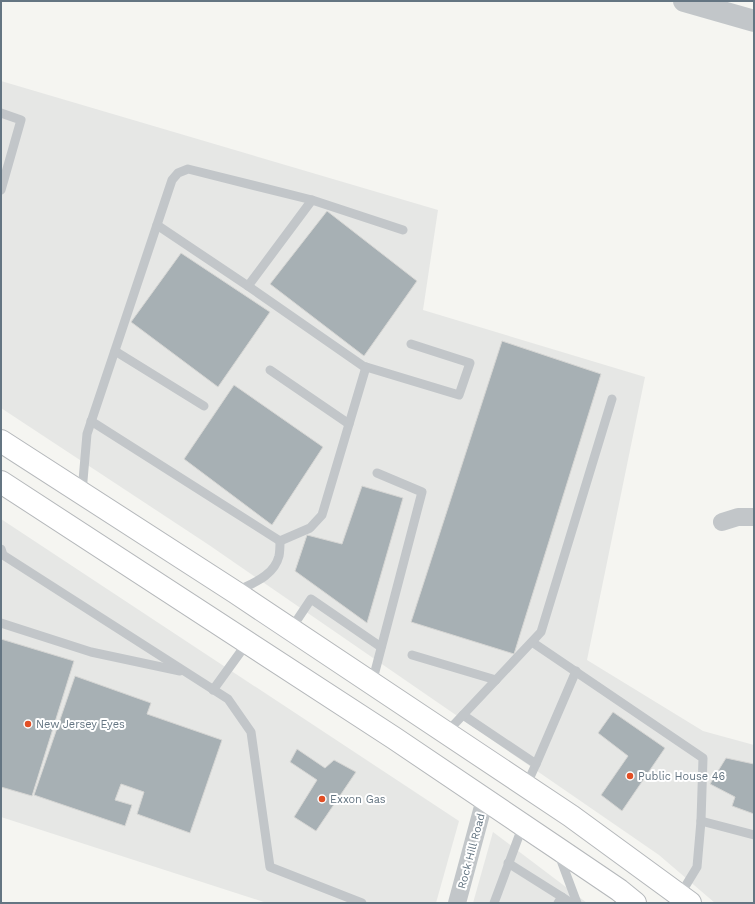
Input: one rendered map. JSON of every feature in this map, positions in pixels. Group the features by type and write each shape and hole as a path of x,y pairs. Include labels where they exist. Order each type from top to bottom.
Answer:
{"highway":[{"path":"1,441 235,592 571,816 685,899"},
{"path":"2,486 247,643 485,799 619,890 635,903"}],"street":[{"path":"684,1 754,21"},
{"path":"722,522 738,517 754,517"},
{"name":"Rock Hill Road","path":"457,903 485,799"}],"lane":[{"path":"1,113 20,120 1,190"},
{"path":"82,494 87,434 172,180 178,173 188,169 312,200 403,230"},
{"path":"248,286 312,200"},
{"path":"157,225 366,367 459,395 470,363 412,344"},
{"path":"114,351 204,406"},
{"path":"280,540 310,528 322,515 366,367"},
{"path":"270,370 349,424"},
{"path":"446,733 541,632 612,399"},
{"path":"91,421 280,540"},
{"path":"372,683 422,492 377,473"},
{"path":"235,592 263,578 271,571 279,557 280,540"},
{"path":"1,549 4,555 228,699 251,732 270,867 362,903"},
{"path":"291,629 311,599 381,647"},
{"path":"1,623 91,652 185,672"},
{"path":"532,642 703,758 701,821 697,867 685,899"},
{"path":"213,690 247,643"},
{"path":"412,654 496,680"},
{"path":"526,786 576,671"},
{"path":"463,715 536,764"},
{"path":"701,821 754,836"},
{"path":"494,903 523,825"},
{"path":"557,848 577,903"},
{"path":"508,863 560,900 571,903"}],"shaded area":[{"path":"1,81 438,210 423,310 645,377 587,660 703,731 754,745 754,903 715,903 659,855 209,545 1,408"},
{"path":"1,519 459,821 436,903 267,903 1,817"},
{"path":"493,832 587,903 473,903"}],"building":[{"path":"327,211 417,281 364,356 270,284"},
{"path":"181,253 270,312 218,387 131,322"},
{"path":"502,341 601,374 514,654 411,622"},
{"path":"234,385 323,447 272,525 184,459"},
{"path":"362,486 403,498 367,623 295,571 307,535 342,544"},
{"name":"New Jersey Eyes","path":"1,639 74,661 32,796 1,787"},
{"path":"75,676 151,703 147,714 222,740 190,833 137,814 144,792 121,784 115,800 132,805 125,826 34,795"},
{"name":"Public House 46","path":"613,712 665,748 622,811 601,795 628,756 598,733"},
{"name":"Exxon Gas","path":"297,749 325,768 334,760 356,772 316,831 294,817 317,780 290,762"},
{"path":"726,758 754,764 754,814 732,806 735,797 710,784"}],"place":[{"name":"New Jersey Eyes","path":"28,724"},
{"name":"Public House 46","path":"630,776"},
{"name":"Exxon Gas","path":"322,799"}]}
